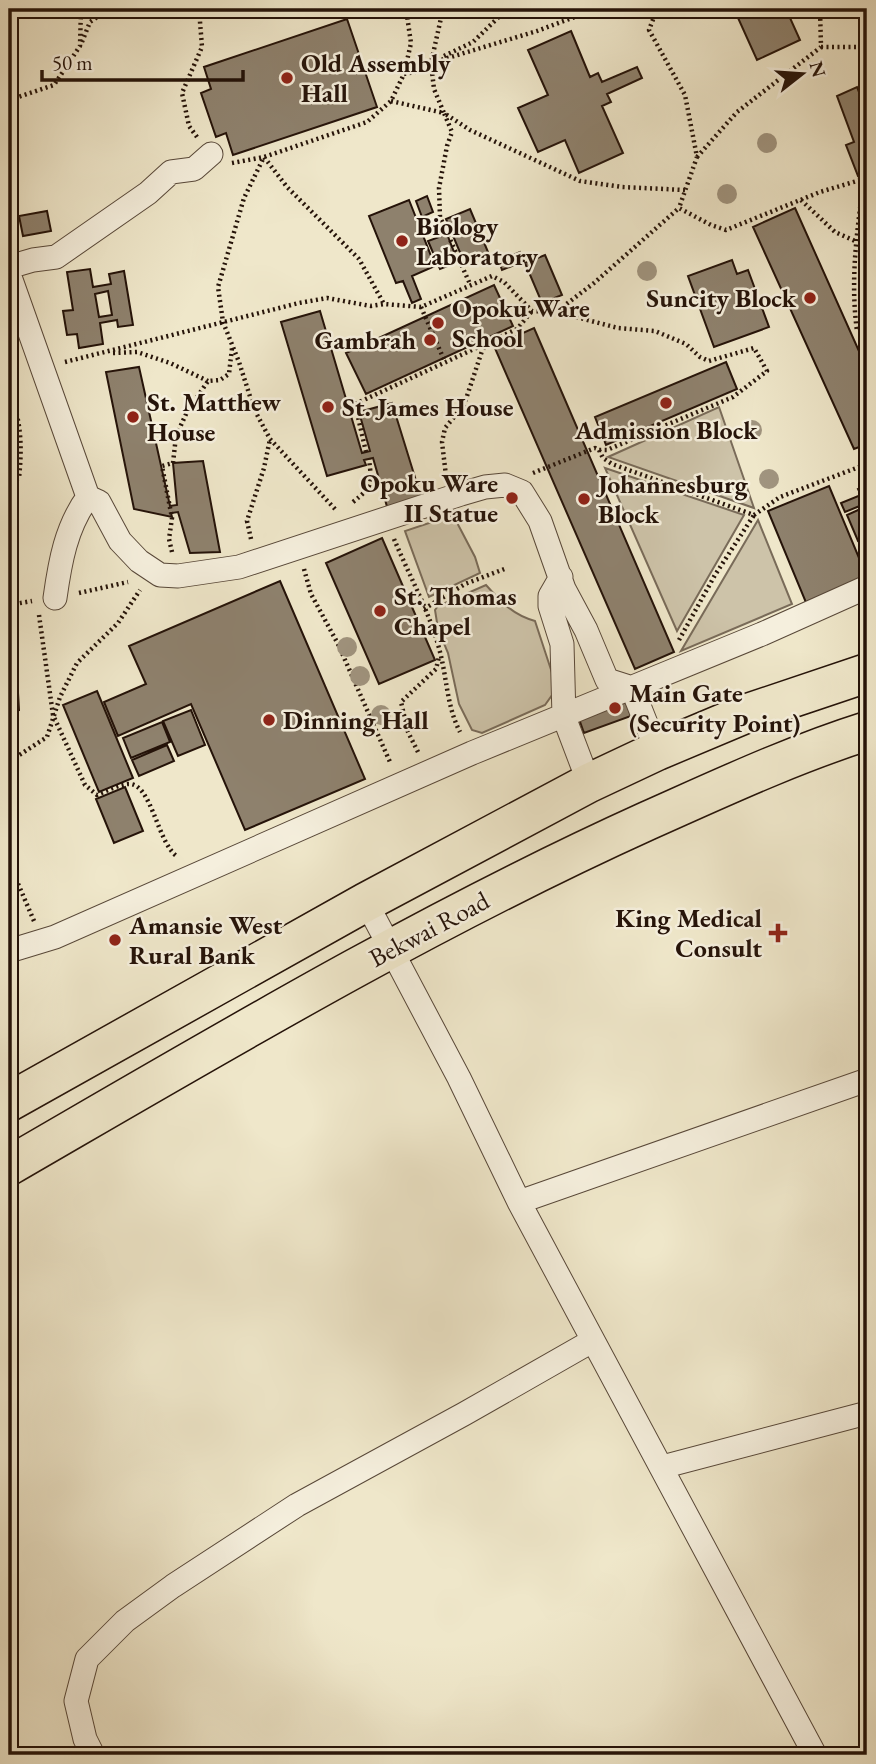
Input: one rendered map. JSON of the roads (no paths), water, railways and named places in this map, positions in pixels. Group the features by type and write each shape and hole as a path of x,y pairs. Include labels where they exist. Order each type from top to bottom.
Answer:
{"highway":[{"name":"Bekwai Road","path":"9,1102 366,902 589,783 745,714 867,673"},
{"name":"Bekwai Road","path":"9,1166 390,948 574,854 773,764 867,731"}],"street":[{"path":"9,267 56,257 148,193 171,172 194,169 211,154"},
{"path":"9,274 88,496 99,502 120,541 154,576 190,575 239,567 485,487 505,485 522,492 540,521 564,589 586,630 607,680 632,688"},
{"path":"55,598 60,559 76,513 88,496"},
{"path":"561,577 550,596 550,606 562,644 564,717 589,783"},
{"path":"9,951 41,942 472,753 762,634 867,587"},
{"path":"632,688 657,751"},
{"path":"366,902 459,1078 519,1202 592,1341 815,1755"},
{"path":"519,1202 867,1080"},
{"path":"93,1755 85,1739 76,1700 88,1659 125,1621 173,1586 297,1505 592,1341"},
{"path":"662,1468 867,1413"}],"place":[{"name":"Old Assembly Hall","path":"287,78"},
{"name":"Biology Laboratory","path":"402,241"},
{"name":"Suncity Block","path":"810,298"},
{"name":"Opoku Ware School","path":"438,323"},
{"name":"Gambrah","path":"430,340"},
{"name":"Admission Block","path":"666,403"},
{"name":"St. James House","path":"328,407"},
{"name":"St. Matthew House","path":"133,417"},
{"name":"Opoku Ware II Statue","path":"512,498"},
{"name":"Johannesburg Block","path":"584,499"},
{"name":"St. Thomas Chapel","path":"380,611"},
{"name":"Main Gate (Security Point)","path":"615,708"},
{"name":"Dinning Hall","path":"269,720"},
{"name":"King Medical Consult","path":"778,933"},
{"name":"Amansie West Rural Bank","path":"115,940"}]}
